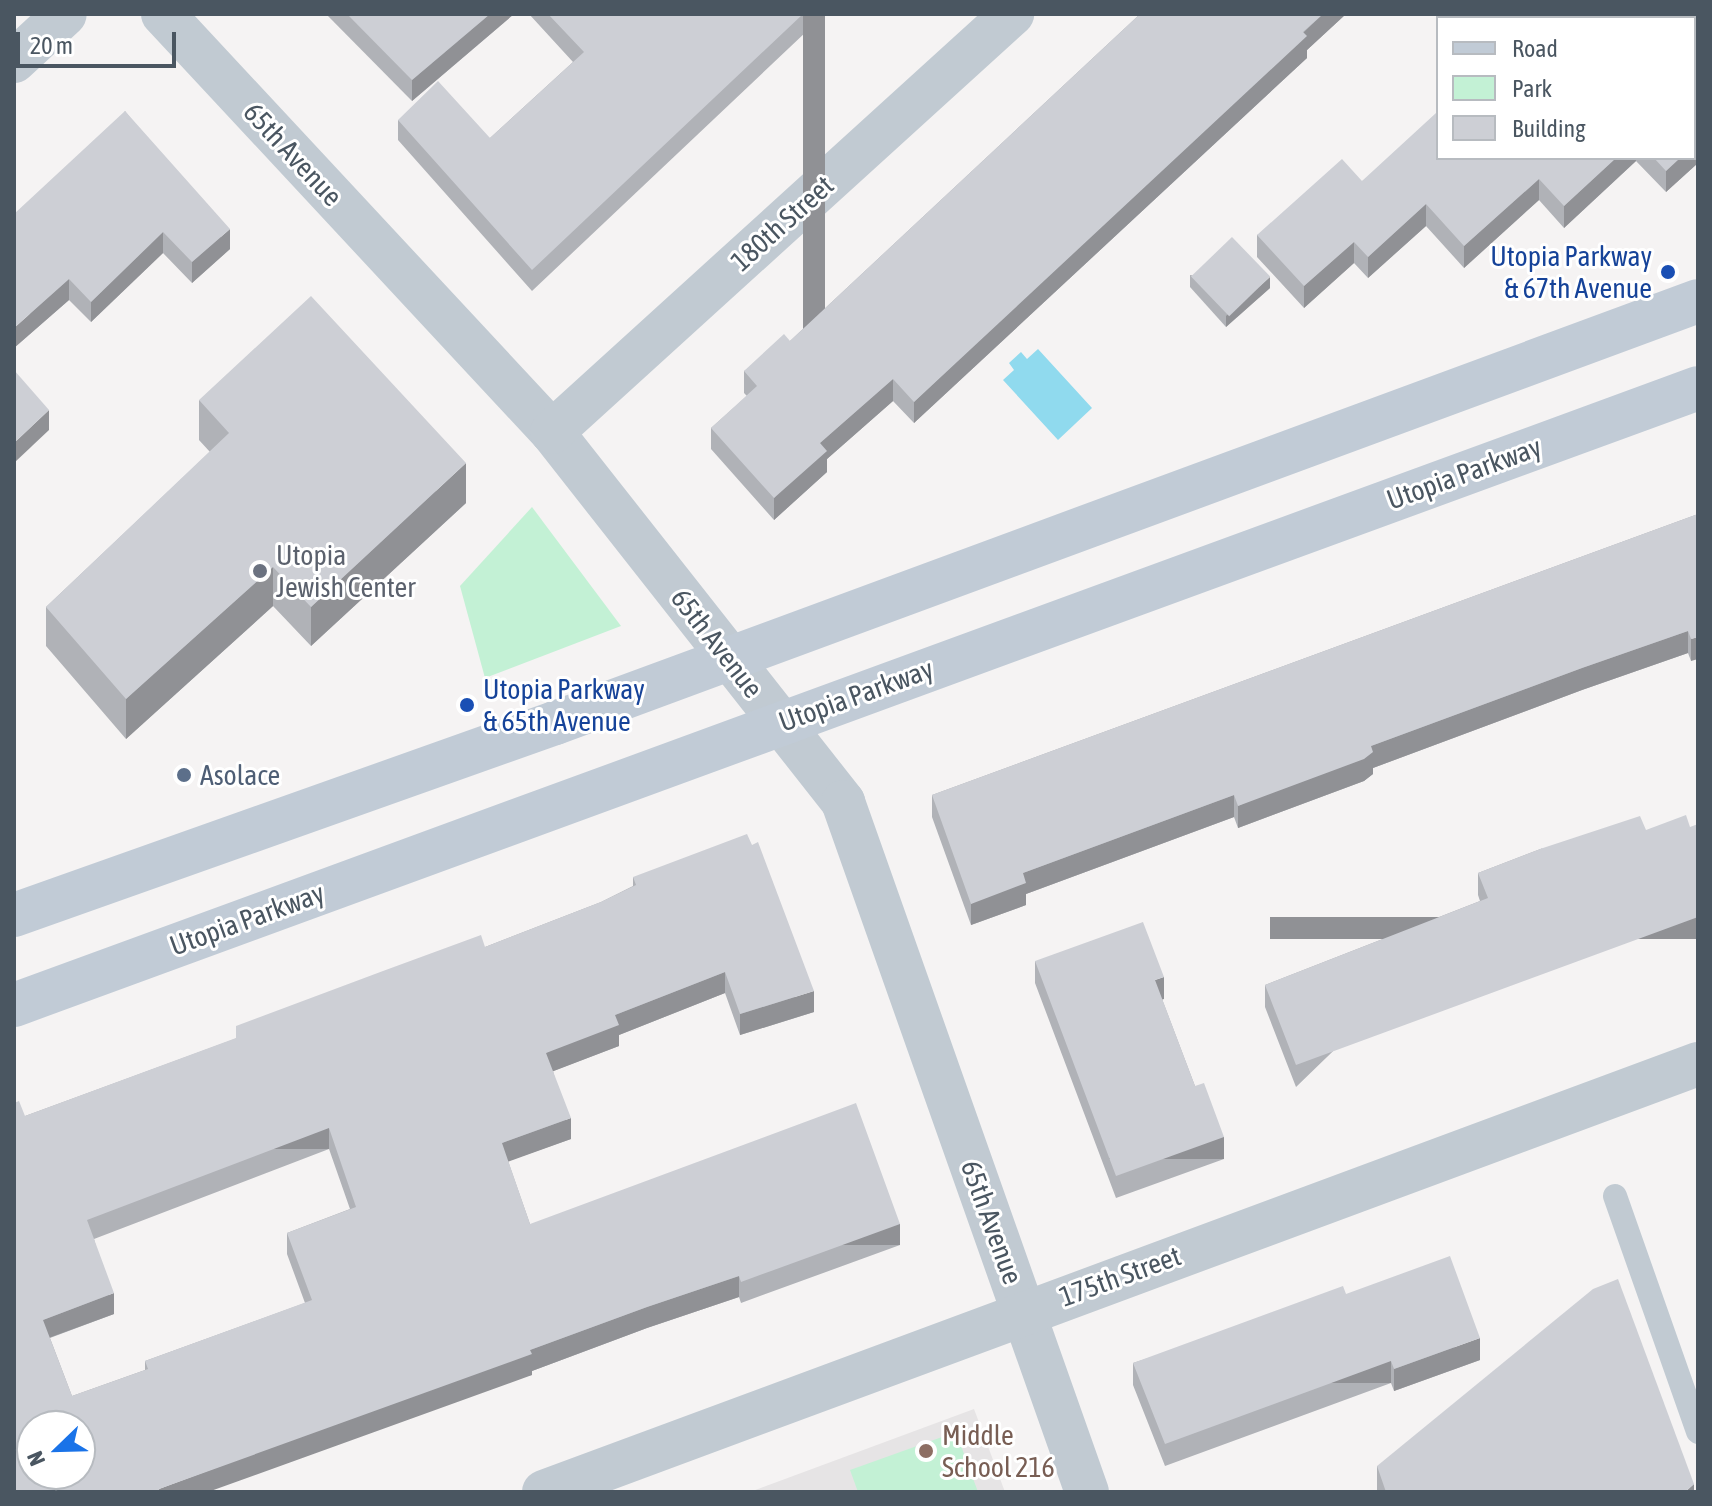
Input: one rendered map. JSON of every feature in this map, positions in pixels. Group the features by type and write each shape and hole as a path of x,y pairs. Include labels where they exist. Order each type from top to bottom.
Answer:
{"main road":[{"path":"14,915 1698,301"},
{"name":"Utopia Parkway","path":"14,1005 1698,388"}],"street":[{"path":"14,61 65,14"},
{"name":"65th Avenue","path":"163,14 552,432 843,802 1087,1492"},
{"name":"180th Street","path":"552,432 1012,14"},
{"name":"175th Street","path":"544,1492 1024,1311 1698,1064"}],"lane":[{"path":"1615,1196 1698,1432"}],"shaded area":[{"name":"Middle School 216","path":"974,1409 1005,1492 750,1492"}],"green space":[{"path":"532,507 621,626 485,678 460,586"},
{"path":"956,1432 978,1492 858,1492 850,1470"}],"water":[{"path":"1038,349 1092,408 1058,440 1003,380 1014,370 1009,363 1021,352 1027,359"}],"building":[{"path":"347,14 490,14 412,80"},
{"path":"548,14 803,14 532,270 398,120 438,81 490,138 584,52"},
{"path":"1140,14 1323,14 1303,32 1307,36 914,402 893,379 820,443 827,451 774,498 711,428 757,386 744,371 784,334 790,341"},
{"path":"1657,14 1698,14 1696,143 1696,16"},
{"path":"125,111 230,229 192,262 163,232 91,302 69,279 14,328 14,214"},
{"path":"1436,113 1436,160 1614,160 1564,206 1539,179 1464,246 1426,204 1368,257 1354,242 1304,286 1257,235 1342,159 1362,181"},
{"path":"1656,160 1678,160 1666,171"},
{"path":"1232,237 1270,277 1229,316 1191,277"},
{"name":"Utopia Jewish Center","path":"311,296 466,463 311,607 273,567 126,699 46,607 229,433 199,400"},
{"path":"14,370 49,410 14,443"},
{"path":"1698,514 1698,637 1691,639 1688,631 1582,668 1371,746 1373,752 1364,759 1238,806 1234,795 1023,873 1026,883 971,904 932,795"},
{"path":"1686,815 1690,827 1698,824 1698,917 1296,1065 1265,985 1488,898 1478,873 1640,816 1646,830"},
{"path":"747,834 752,845 758,842 814,991 740,1014 725,972 615,1015 619,1025 546,1053 571,1118 502,1143 530,1224 856,1103 900,1224 741,1282 739,1276 647,1307 530,1350 532,1354 159,1489 160,1492 14,1492 14,1103 19,1101 25,1116 236,1038 236,1026 481,935 485,947 601,902 636,885 633,877","holes":["329,1128 356,1207 287,1233 312,1300 145,1361 148,1369 72,1396 43,1320 114,1293 87,1220"]},
{"path":"1143,922 1164,977 1155,980 1195,1086 1204,1083 1224,1137 1116,1176 1035,961"},
{"path":"1450,1256 1480,1338 1394,1369 1391,1361 1165,1444 1133,1363 1343,1286 1346,1294"},
{"path":"1618,1279 1694,1484 1685,1492 1386,1492 1377,1466 1593,1289"}],"place":[{"name":"Utopia Parkway & 67th Avenue","path":"1668,272"},
{"name":"Utopia Jewish Center","path":"260,571"},
{"name":"Utopia Parkway & 65th Avenue","path":"467,705"},
{"name":"Asolace","path":"184,775"},
{"name":"Middle School 216","path":"926,1451"}]}
